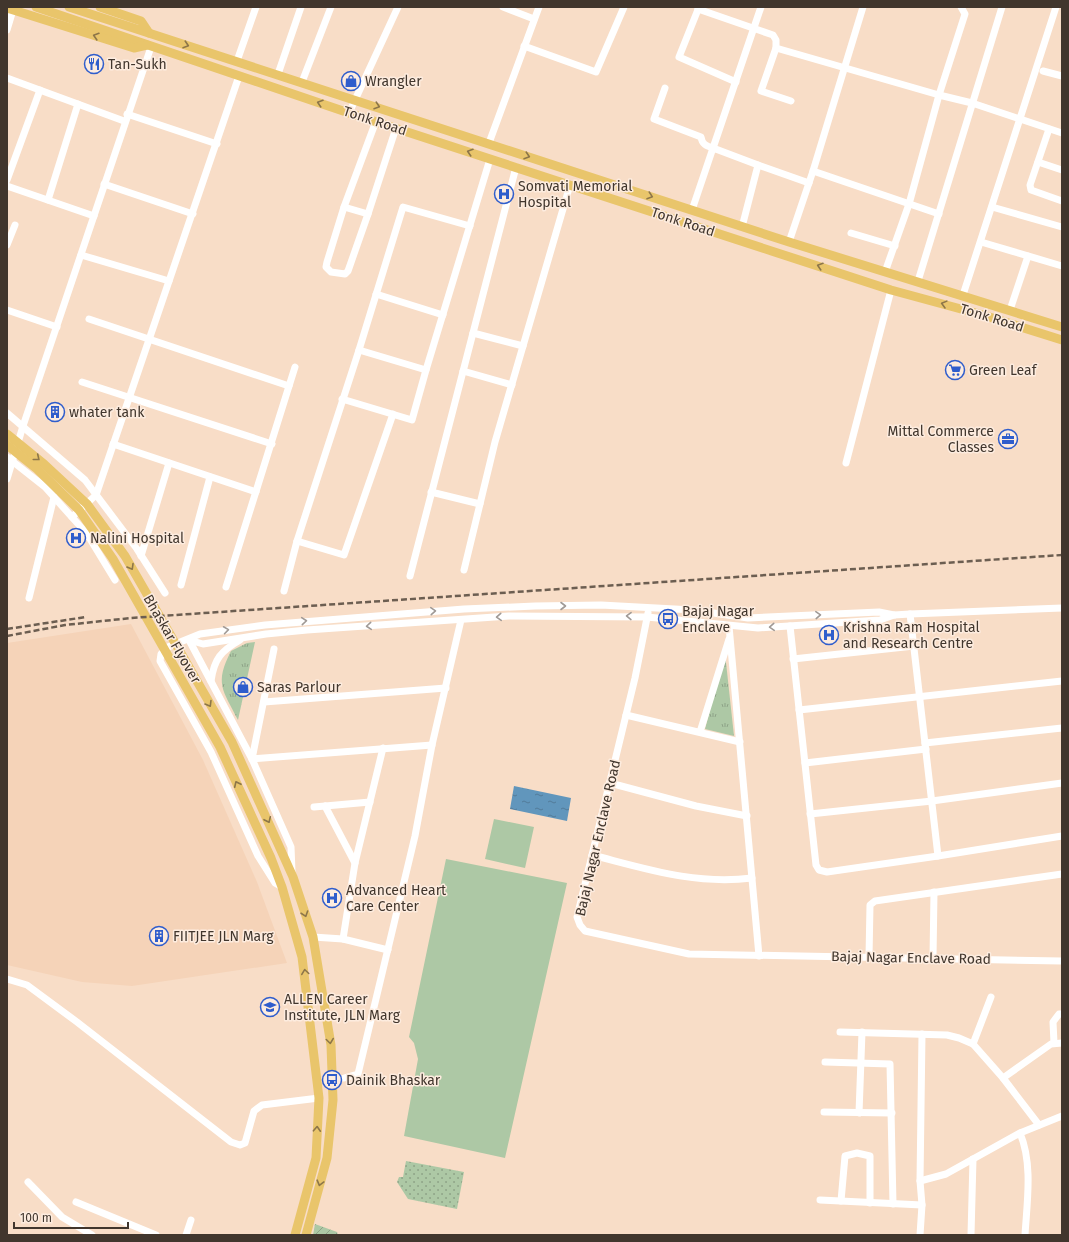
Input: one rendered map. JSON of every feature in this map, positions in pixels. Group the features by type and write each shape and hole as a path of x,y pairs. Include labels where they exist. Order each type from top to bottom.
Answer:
{"main road":[{"name":"Tonk Road","path":"36,7 349,113 891,290 983,314 1060,339"},
{"name":"Tonk Road","path":"69,7 355,99 789,242 1062,326"},
{"path":"100,7 141,21 149,33"},
{"path":"10,9 134,48 149,46"},
{"name":"Bhaskar Flyover","path":"7,434 44,464 86,504 125,556 232,742 284,854 293,877 313,937 331,1045 333,1100 327,1158 306,1235"},
{"name":"Bhaskar Flyover","path":"7,445 37,469 79,510 113,559 220,747 271,858 282,887 304,968 319,1098 316,1158 296,1235"},
{"path":"316,1158 327,1158"}],"street":[{"path":"237,61 256,7"},
{"path":"278,74 301,7"},
{"path":"302,82 331,7"},
{"path":"349,113 398,7"},
{"path":"503,7 534,19"},
{"path":"489,143 539,7"},
{"path":"524,46 596,72 624,7"},
{"path":"692,210 761,7"},
{"path":"789,242 813,171 863,7"},
{"path":"885,272 909,204 939,95 965,14 961,7"},
{"path":"918,281 1002,7"},
{"path":"963,295 1021,120 1056,7"},
{"path":"736,82 679,57 699,8 773,36 776,40 776,48 761,91 791,101"},
{"path":"7,30 10,9"},
{"path":"7,479 10,459 57,327 149,46"},
{"path":"776,48 939,95 972,103 1062,133"},
{"path":"1043,71 1062,76"},
{"path":"72,517 96,494 239,76"},
{"path":"7,78 78,104 217,144"},
{"path":"665,88 654,119 700,137 706,146 809,183"},
{"path":"7,180 40,90"},
{"path":"48,200 78,104"},
{"path":"376,121 344,207 327,262 326,267 331,272 345,274 348,271 396,128"},
{"path":"1049,129 1030,185 1031,190 1062,201"},
{"path":"342,399 412,420 490,158"},
{"path":"1038,162 1062,170"},
{"path":"742,226 758,165"},
{"path":"410,576 516,167"},
{"path":"813,171 939,214"},
{"path":"104,184 193,214"},
{"path":"464,570 512,385 570,185"},
{"path":"7,186 94,216"},
{"path":"992,206 1062,227"},
{"path":"344,207 368,214"},
{"path":"284,591 297,541 359,350 403,207 470,226"},
{"path":"7,245 15,225"},
{"path":"851,233 895,246"},
{"path":"981,242 1062,266"},
{"path":"81,255 169,281"},
{"path":"1010,310 1028,256"},
{"path":"846,463 891,290"},
{"path":"376,294 443,315"},
{"path":"7,310 57,327"},
{"path":"89,319 289,386"},
{"path":"1060,339 1062,326"},
{"path":"473,333 523,346"},
{"path":"359,350 426,370"},
{"path":"226,587 295,367"},
{"path":"463,371 512,385"},
{"path":"82,382 130,396 272,444"},
{"path":"7,413 85,480 165,593"},
{"path":"297,541 344,555 393,414"},
{"path":"113,444 256,492"},
{"path":"10,459 45,487 87,534 115,580"},
{"path":"140,556 169,463"},
{"path":"181,585 210,477"},
{"path":"431,492 480,504"},
{"path":"30,598 54,497"},
{"path":"282,887 275,884 258,856 208,746 160,660 162,654 168,647 189,640 200,634 265,625 375,615 535,606 693,610 748,618 879,612 894,615 1062,608"},
{"name":"Bajaj Nagar Enclave Road","path":"650,608 610,783 577,916 580,925 585,930 674,952 759,956 1062,961"},
{"path":"910,614 938,856"},
{"path":"189,640 203,644 307,630 509,616 647,617 758,628 880,620 894,615"},
{"path":"344,1078 358,1074 415,836 432,744 461,620"},
{"path":"729,626 759,956"},
{"path":"790,626 816,865 822,871 938,856 1062,836"},
{"path":"700,732 730,636"},
{"path":"210,681 213,668 218,658 225,650 244,638"},
{"path":"189,640 252,759 291,847 293,877"},
{"path":"794,659 914,646"},
{"path":"252,759 274,649"},
{"path":"800,710 1062,681"},
{"path":"264,702 446,688"},
{"path":"626,715 740,742"},
{"path":"805,763 1062,728"},
{"path":"252,759 432,744"},
{"path":"343,938 356,863 383,748"},
{"path":"610,783 696,806 747,816"},
{"path":"810,814 932,801 1062,783"},
{"path":"314,807 370,802"},
{"path":"324,806 356,863"},
{"path":"592,855 682,878 708,880 752,878"},
{"path":"869,957 870,905 872,903 880,900 1062,874"},
{"path":"933,958 934,892"},
{"path":"313,937 343,938 388,950"},
{"path":"7,979 27,985 231,1142 240,1145 245,1143 254,1111 262,1104 319,1098"},
{"path":"973,1044 991,998"},
{"path":"1003,1078 1058,1043 1053,1022 1059,1014 1062,1014"},
{"path":"840,1032 922,1034 959,1038 973,1044 1003,1078 1040,1125"},
{"path":"859,1113 862,1032"},
{"path":"920,1235 922,1206 920,1181 922,1034"},
{"path":"825,1062 890,1064 893,1204"},
{"path":"824,1112 892,1113"},
{"path":"920,1181 946,1174 1020,1133 1062,1116"},
{"path":"1020,1133 1026,1149 1028,1166 1025,1235"},
{"path":"841,1201 845,1156 857,1152 870,1156 870,1203"},
{"path":"972,1235 973,1159"},
{"path":"28,1182 62,1217 92,1235"},
{"path":"820,1200 922,1206"},
{"path":"76,1202 156,1235"},
{"path":"186,1235 192,1220"}],"shaded area":[{"path":"131,624 203,760 257,882 287,963 132,986 82,982 7,965 7,643"}],"green space":[{"path":"255,642 238,720 222,687 223,671 231,651 247,643"},
{"path":"725,653 734,736 705,729"},
{"path":"494,819 534,827 525,868 485,859"},
{"path":"446,859 567,883 505,1158 404,1136 418,1059 414,1043 409,1037"},
{"path":"406,1161 464,1172 457,1209 408,1199 397,1182 399,1177 403,1177"},
{"path":"315,1224 337,1232 338,1235 313,1235"}],"water":[{"path":"514,786 571,798 567,821 510,809"}],"railway":[{"path":"7,636 65,625 131,618 1062,555"},
{"path":"7,629 86,617"}],"place":[{"name":"Tan-Sukh","path":"94,64"},
{"name":"Wrangler","path":"351,81"},
{"name":"Somvati Memorial Hospital","path":"504,194"},
{"name":"Green Leaf","path":"955,370"},
{"name":"whater tank","path":"55,412"},
{"name":"Mittal Commerce Classes","path":"1008,439"},
{"name":"Nalini Hospital","path":"76,538"},
{"name":"Bajaj Nagar Enclave","path":"668,619"},
{"name":"Krishna Ram Hospital and Research Centre","path":"829,635"},
{"name":"Saras Parlour","path":"243,687"},
{"name":"Advanced Heart Care Center","path":"332,898"},
{"name":"FIITJEE JLN Marg","path":"159,936"},
{"name":"ALLEN Career Institute, JLN Marg","path":"270,1007"},
{"name":"Dainik Bhaskar","path":"332,1080"}]}
